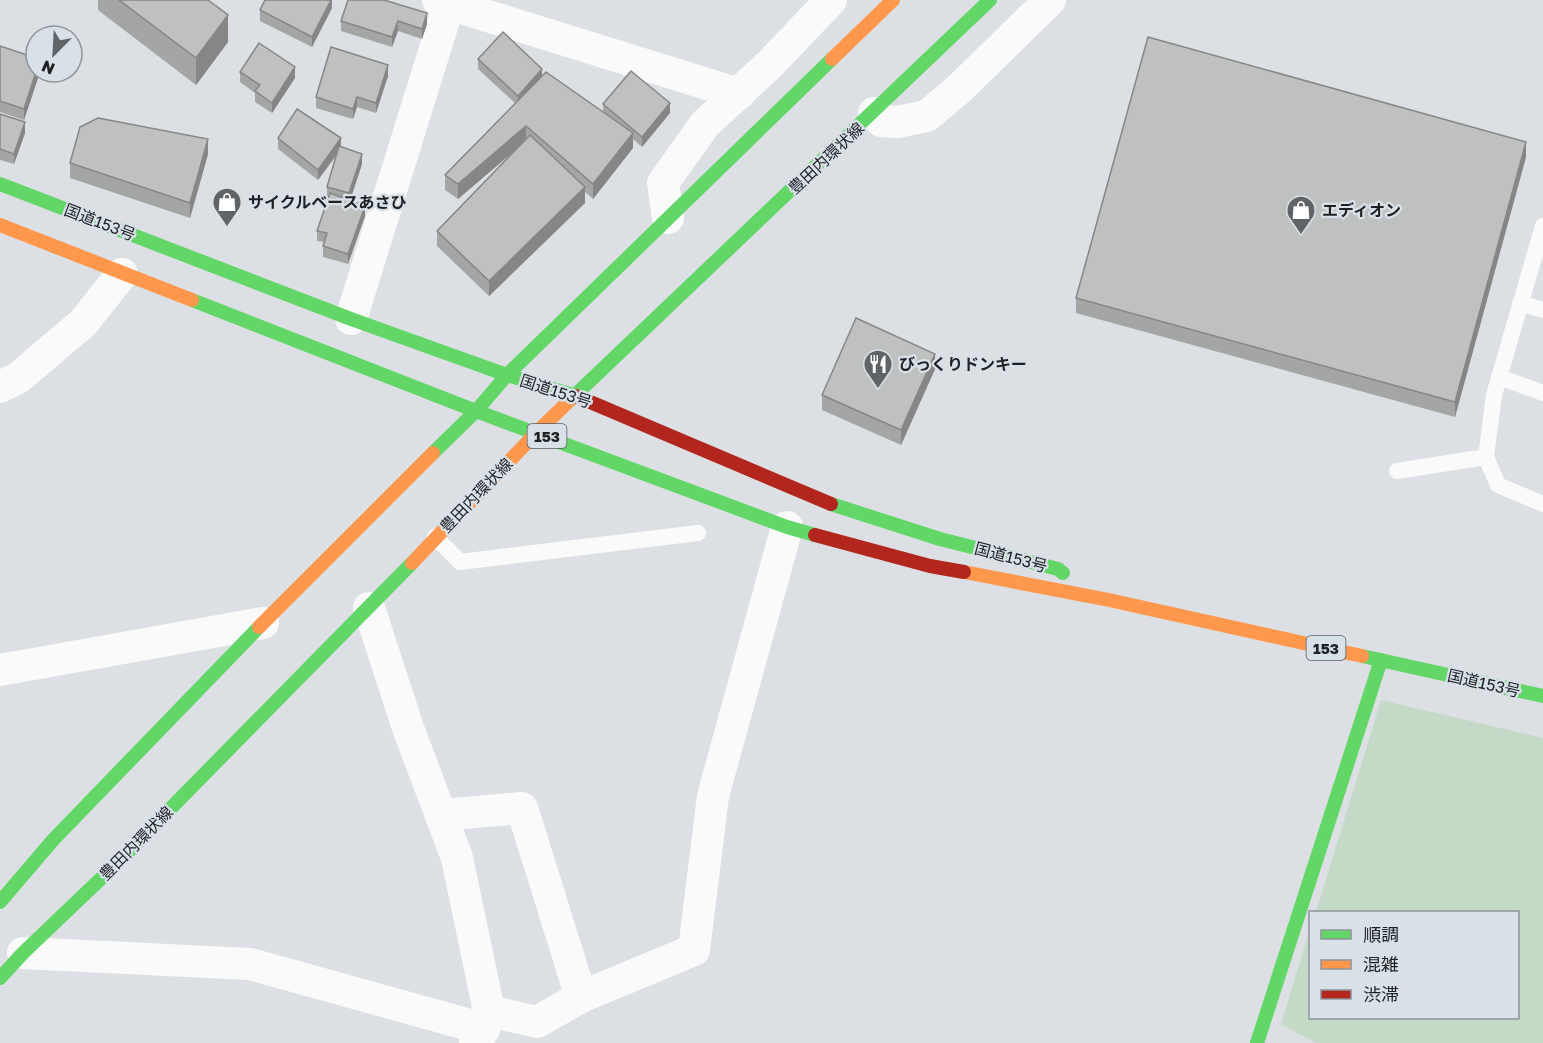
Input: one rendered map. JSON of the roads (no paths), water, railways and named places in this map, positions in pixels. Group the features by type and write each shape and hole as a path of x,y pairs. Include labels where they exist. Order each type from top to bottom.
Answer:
{"main road":[{"path":"0,902 53,840 263,623 476,411 507,375 893,0"},
{"name":"豊田内環状線","path":"0,978 369,608 537,432 990,0"},
{"name":"国道153号","path":"0,184 351,319 507,375 575,396 839,507 940,539 1058,569 1109,600"},
{"name":"国道153号","path":"0,225 476,411 787,527 930,566 1109,600 1543,696"},
{"path":"1257,1043 1381,660"}],"street":[{"path":"668,218 663,183 705,124 770,65 831,0"},
{"path":"874,113 881,121 897,122 927,116 1050,0"},
{"path":"351,319 444,2 739,94"},
{"path":"0,387 18,378 83,323 122,274"},
{"path":"23,953 250,964 483,1028 537,1022 581,997 694,950 713,796 787,527"},
{"path":"369,608 408,728 458,858 483,1028"},
{"path":"0,670 263,623"},
{"path":"441,815 522,808 581,997"}],"lane":[{"path":"1543,226 1540,248 1520,303 1494,395 1486,457 1498,485 1543,504"},
{"path":"1520,303 1543,310"},
{"path":"1499,377 1543,393"},
{"path":"1397,471 1486,457"},
{"path":"435,537 460,562 698,533"}],"place":[{"name":"サイクルベースあさひ","path":"227,228"},
{"name":"エディオン","path":"1301,236"},
{"name":"びっくりドンキー","path":"878,390"}]}
